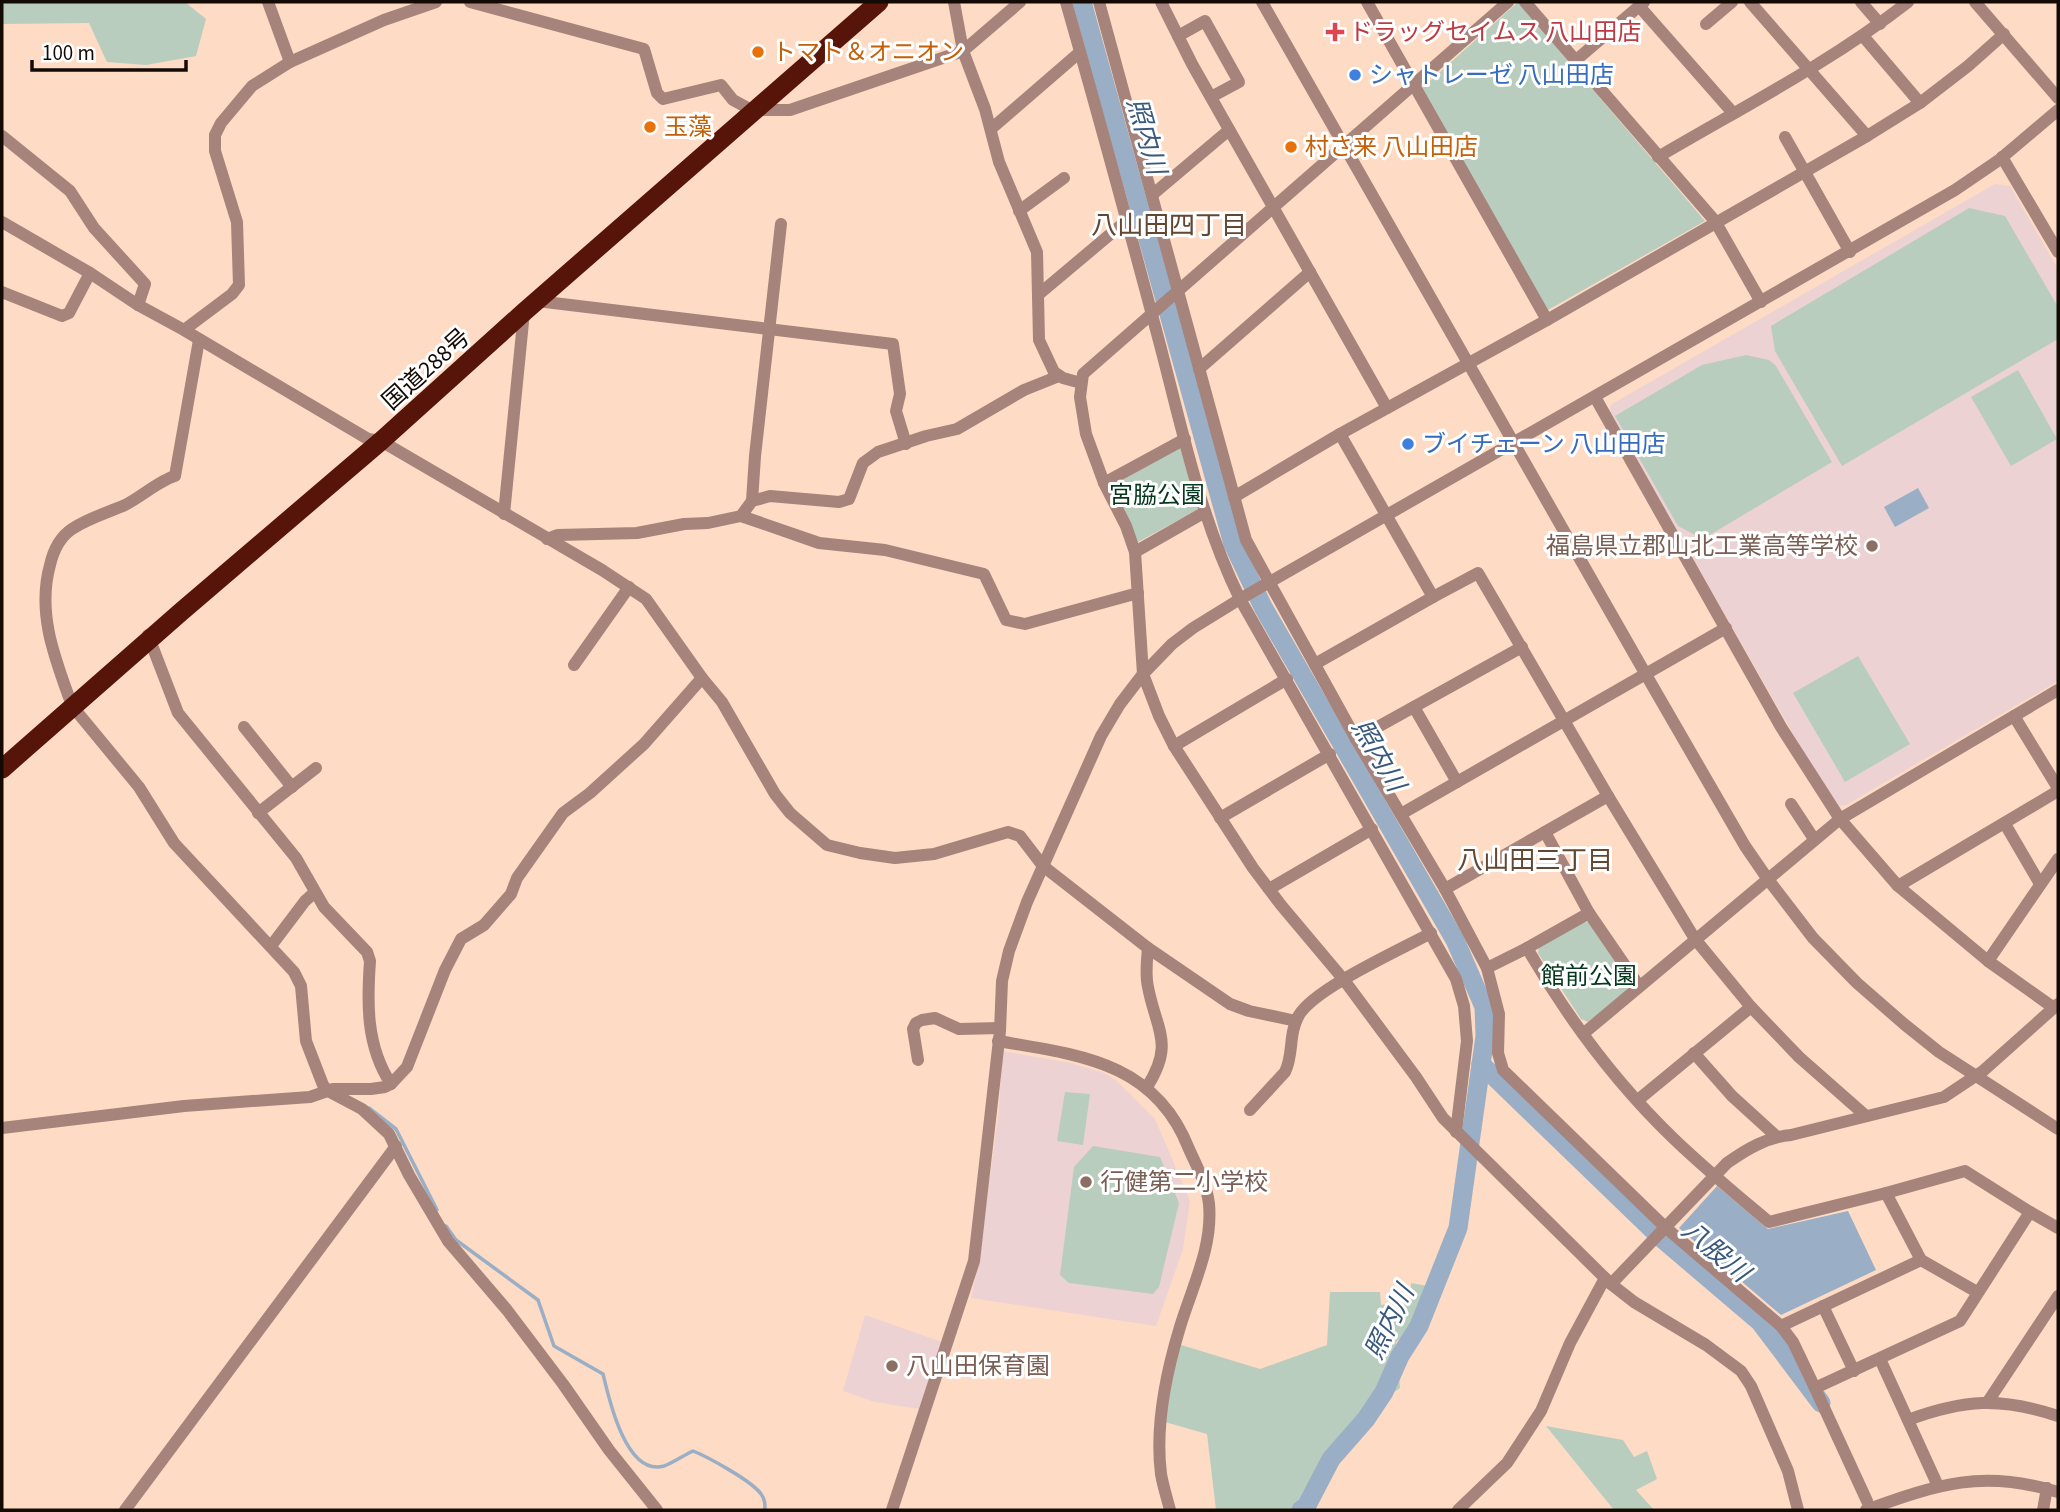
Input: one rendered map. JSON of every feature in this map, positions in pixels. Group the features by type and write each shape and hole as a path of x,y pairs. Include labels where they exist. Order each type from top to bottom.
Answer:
{"highway":[{"name":"国道288号","path":"2,759 72,703 531,307 866,2"},
{"name":"国道288号","path":"375,440 534,294 879,2"},
{"name":"国道288号","path":"2,769 72,703"}],"street":[{"path":"268,2 290,62"},
{"path":"184,330 232,294 239,285 237,222 218,163 214,143 216,129 252,86 290,62 384,20 436,2"},
{"path":"470,2 644,49 657,93 663,99 721,85 733,100 751,108 790,110 963,51 1020,2"},
{"path":"954,2 963,51 992,129 999,162 1037,252 1038,340 1050,366 1059,376 1081,383"},
{"path":"1066,2 1205,512 1224,566 1240,599 1456,979 1467,1024 1466,1058 1455,1132"},
{"path":"1099,2 1246,540 1356,739 1445,889 1487,968 1499,1014 1498,1053 1503,1070 1665,1227 1782,1326 1793,1342 1869,1507 1938,1486 1982,1479 2003,1480 2053,1490 2043,1510"},
{"path":"1161,2 1229,130 1387,408"},
{"path":"1262,2 1645,673 1745,846 1767,878 1813,938 1857,983 1939,1052 2058,1129"},
{"path":"1508,2 1343,143 1083,374 1081,413 1104,483 1126,526 1135,552 1143,674 1174,746 1220,818 1269,889 1344,980 1455,1132 1608,1281 1634,1302 1706,1345 1741,1371 1751,1386 1788,1471 1798,1510"},
{"path":"1525,2 1715,222 1761,302"},
{"path":"1706,24 1732,2"},
{"path":"1750,2 1867,136"},
{"path":"1861,2 1880,24"},
{"path":"1658,157 1809,70 1863,36 1908,2"},
{"path":"1975,2 2058,98"},
{"path":"1371,4 1547,320"},
{"path":"1575,61 1642,4 1733,113"},
{"path":"1178,36 1206,21 1239,82 1211,97"},
{"path":"1234,497 1340,434 1547,320 1867,136 1920,103 2004,34"},
{"path":"1863,36 1920,103"},
{"path":"992,129 1080,51"},
{"path":"892,1510 974,1261 982,1208 1005,966 1027,902 1101,736 1120,704 1143,674 1172,644 1240,599 1955,190 2002,158 2058,110"},
{"path":"1152,195 1229,130"},
{"path":"2,136 76,198 94,228 145,284 138,305"},
{"path":"1785,137 1850,252"},
{"path":"2002,158 2055,237 2058,252"},
{"path":"1019,211 1064,178"},
{"path":"1038,295 1126,221"},
{"path":"2,222 90,273 138,305 629,587 651,605 722,702 775,794 790,813 832,848 895,858 934,854 1008,832 1020,836 1043,866 1148,948 1230,1004 1296,1021"},
{"path":"741,516 752,501 781,224"},
{"path":"1199,369 1310,272"},
{"path":"2,292 62,316 69,313 90,273"},
{"path":"504,514 531,307 892,344 900,394 896,411 906,444"},
{"path":"199,340 175,476 166,478 153,489 123,506 100,514 71,530 54,553 46,580 46,623 58,667 72,703 139,787 174,843 298,977 304,1007 306,1041 323,1085 328,1091 362,1109 389,1134 409,1175 448,1241 507,1310 609,1450 657,1510"},
{"path":"752,501 770,496 839,502 846,500 851,496 865,459 926,436 957,429 1024,390 1059,376"},
{"path":"1458,1510 1507,1464 1541,1411 1570,1343 1608,1281 1743,1151 1776,1136 1791,1135 1944,1097 1976,1076 2056,1006 1988,961 1898,886 1840,819 1793,748 1595,397"},
{"path":"1340,434 1433,597"},
{"path":"1104,483 1185,439"},
{"path":"1135,552 1205,512"},
{"path":"547,539 558,535 637,533 741,516 819,543 885,550 984,574 1006,620 1025,624 1138,593"},
{"path":"1315,664 1478,573 1695,939 1751,1007 1799,1057 1866,1116"},
{"path":"574,665 629,587"},
{"path":"1401,814 1726,628"},
{"path":"149,637 178,713 296,858 314,893 329,914 365,949 369,957 368,1020 376,1051 391,1084"},
{"path":"1356,739 1522,647"},
{"path":"2,1128 184,1106 310,1097 328,1091 385,1087 391,1084 407,1067 445,970 461,939 484,925 511,894 517,878 564,813 643,744 702,678"},
{"path":"1174,746 1287,679"},
{"path":"1583,1034 1840,819 2058,690"},
{"path":"1414,707 1457,782"},
{"path":"1898,886 2058,790 2014,716"},
{"path":"244,727 292,787"},
{"path":"1220,818 1330,754"},
{"path":"258,813 316,768"},
{"path":"1445,889 1608,796"},
{"path":"1791,804 1814,839"},
{"path":"2005,824 2040,884"},
{"path":"1269,889 1372,829"},
{"path":"1545,832 1589,912 1639,986"},
{"path":"1988,961 2058,859"},
{"path":"271,946 314,893"},
{"path":"1487,968 1589,912"},
{"path":"1250,1110 1282,1077 1290,1058 1290,1039 1296,1021 1315,997 1431,933"},
{"path":"1147,1087 1156,1073 1163,1042 1147,986 1148,948"},
{"path":"1527,948 1583,1034 1638,1100 1672,1137 1769,1222 1965,1171 2058,1228"},
{"path":"1638,1100 1751,1007"},
{"path":"918,1060 913,1029 922,1020 935,1018 959,1029 999,1034 1112,1066 1147,1087 1163,1103 1179,1126 1209,1200 1209,1231 1201,1266 1180,1328 1165,1391 1161,1471 1170,1510"},
{"path":"1694,1053 1732,1096 1776,1136"},
{"path":"125,1510 396,1146"},
{"path":"1886,1193 1915,1252 1922,1260 1977,1292"},
{"path":"1815,1388 1960,1321 2030,1212"},
{"path":"1782,1326 1922,1260"},
{"path":"1987,1403 2058,1296"},
{"path":"1823,1306 1854,1371"},
{"path":"1880,1359 1938,1486"},
{"path":"1908,1420 1955,1405 1987,1403 2017,1404 2058,1416"}],"shaded area":[{"name":"福島県立郡山北工業高等学校","path":"1995,184 2010,186 2058,269 2058,681 1846,805 1839,806 1812,767 1609,411 1612,404"},
{"name":"行健第二小学校","path":"1002,1051 1071,1063 1104,1073 1117,1081 1155,1119 1190,1201 1183,1249 1156,1326 971,1298 979,1260 999,1110"},
{"name":"八山田保育園","path":"865,1315 942,1342 919,1409 875,1402 843,1391"}],"green space":[{"path":"2,2 185,2 206,19 196,56 146,65 107,62 89,23 2,24"},
{"path":"1518,2 1705,221 1548,310 1421,89"},
{"path":"1969,208 2005,216 2058,307 2058,339 1842,466 1775,351 1771,326"},
{"path":"1746,355 1769,360 1776,366 1832,462 1703,539 1678,526 1615,416 1702,365"},
{"path":"2018,370 2057,439 2011,466 1971,397"},
{"name":"宮脇公園","path":"1178,447 1182,448 1198,505 1197,510 1138,542 1112,487 1116,482"},
{"path":"1858,656 1910,744 1845,782 1793,693"},
{"name":"館前公園","path":"1584,921 1589,923 1631,988 1588,1022 1581,1019 1538,953 1539,946"},
{"path":"1065,1092 1090,1094 1083,1145 1057,1141"},
{"path":"1093,1146 1160,1157 1179,1203 1159,1287 1153,1294 1069,1283 1060,1275 1074,1167"},
{"path":"1411,1283 1428,1286 1417,1324 1396,1342 1400,1388 1368,1410 1330,1454 1321,1458 1302,1505 1297,1510 1216,1510 1207,1434 1165,1422 1178,1344 1260,1369 1327,1345 1330,1292 1380,1292 1381,1305 1410,1301"},
{"path":"1546,1426 1623,1440 1634,1457 1647,1451 1657,1479 1636,1490 1654,1510 1614,1510"}],"water":[{"path":"1918,488 1929,508 1895,527 1884,507"},
{"path":"1717,1186 1768,1229 1848,1211 1876,1270 1781,1315 1679,1228"}],"waterway":[{"name":"照内川","path":"1082,2 1233,544 1263,607 1455,940 1484,1007 1485,1036 1458,1228 1419,1326 1400,1356 1384,1392 1366,1419 1331,1459 1306,1507 1301,1510"},
{"name":"八股川","path":"1481,1064 1659,1236 1760,1322 1821,1403"},
{"path":"369,1108 396,1129 437,1210"},
{"path":"446,1226 456,1240 538,1300 554,1346 603,1374 622,1434 639,1460 651,1466 664,1466 693,1451 749,1483 763,1498 765,1510"}],"place":[{"name":"ドラッグセイムス 八山田店","path":"1335,32"},
{"name":"トマト＆オニオン","path":"758,52"},
{"name":"シャトレーゼ 八山田店","path":"1355,75"},
{"name":"玉藻","path":"650,127"},
{"name":"村さ来 八山田店","path":"1291,147"},
{"name":"ブイチェーン 八山田店","path":"1408,444"},
{"name":"福島県立郡山北工業高等学校","path":"1872,546"},
{"name":"行健第二小学校","path":"1086,1182"},
{"name":"八山田保育園","path":"892,1366"}],"district":[{"name":"八山田四丁目","path":"1169,225"},
{"name":"八山田三丁目","path":"1535,860"}]}
